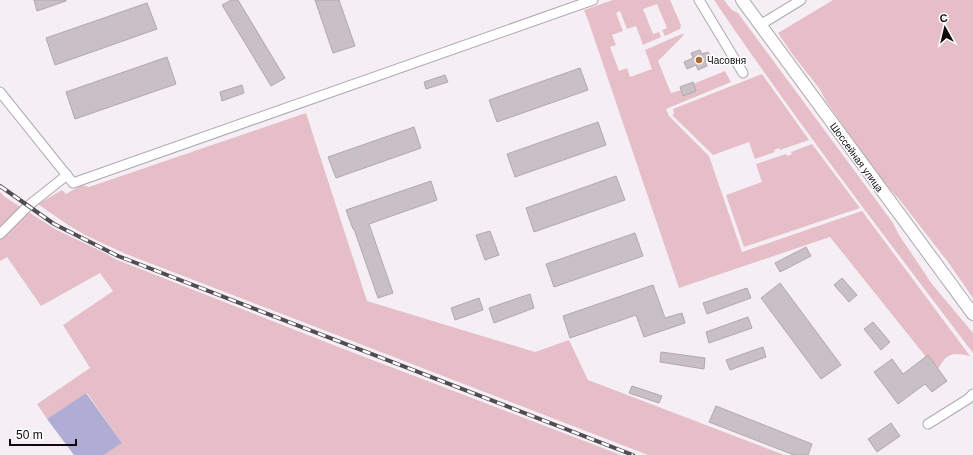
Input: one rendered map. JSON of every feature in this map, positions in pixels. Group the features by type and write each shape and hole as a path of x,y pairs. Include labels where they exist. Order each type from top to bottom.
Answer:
{"main road":[{"name":"Шоссейная улица","path":"742,0 973,314"}],"street":[{"path":"0,92 73,183 593,0"},
{"path":"699,0 743,73"},
{"path":"760,25 801,0"},
{"path":"0,234 28,206 66,175"},
{"path":"928,424 968,399 973,394"}],"shaded area":[{"path":"613,0 670,0 681,25 680,29 665,36 662,30 667,28 657,4 643,9 653,34 659,32 661,37 643,45 636,26 627,29 620,11 616,13 623,31 612,35 616,45 610,47 619,71 627,68 630,77 652,69 645,50 684,33 682,37 658,61 671,93 681,90 683,96 693,84 725,71 731,82 666,109 669,116 709,156 742,252 862,211 970,356 959,354 951,355 944,360 938,369 926,357 830,237 679,288 584,10"},
{"path":"714,0 724,0 732,10 738,13 893,223 899,235 932,284 973,333 973,353 809,134"},
{"path":"833,0 973,0 973,298 948,262 899,199 882,181 826,101 819,88 778,33"},
{"path":"762,74 809,140 780,150 779,148 774,150 775,152 755,159 749,142 713,155 672,115 674,114 673,109"},
{"path":"306,113 367,301 535,352 569,340 588,380 784,455 648,455 126,254 87,236 38,204 62,190 66,194 82,185 89,187"},
{"path":"812,144 860,208 744,247 726,195 762,182 756,164 786,154 787,156 792,154 791,152"},
{"path":"0,192 5,197 55,229 115,259 336,346 621,455 104,455 122,443 87,393 47,419 37,404 90,368 63,325 113,291 100,273 41,306 7,257 0,261"},
{"path":"86,393 122,443 104,455 74,455 47,419"}],"building":[{"path":"34,0 66,0 66,1 37,11"},
{"path":"231,0 238,0 285,78 271,86 222,5"},
{"path":"315,0 339,0 355,46 333,53"},
{"path":"147,3 157,29 55,65 46,38"},
{"name":"Часовня","path":"700,50 702,54 708,52 711,59 705,61 707,66 698,70 696,65 687,69 684,62 693,58 691,53"},
{"path":"167,57 176,84 75,119 66,92"},
{"path":"580,68 588,90 497,122 489,100"},
{"path":"445,75 448,82 426,89 424,82"},
{"path":"693,82 696,91 683,96 680,87"},
{"path":"242,85 244,93 222,101 220,92"},
{"path":"598,122 606,145 515,177 507,154"},
{"path":"414,127 421,148 336,178 328,157"},
{"path":"616,176 625,200 534,232 526,208"},
{"path":"431,181 437,200 369,224 393,293 378,298 346,210"},
{"path":"490,231 499,255 485,260 476,235"},
{"path":"635,233 643,256 554,287 546,264"},
{"path":"806,247 811,256 780,272 775,263"},
{"path":"842,278 857,295 849,302 834,285"},
{"path":"780,283 841,365 821,379 761,298"},
{"path":"653,285 665,318 682,313 685,323 644,337 636,315 570,338 563,316"},
{"path":"747,288 751,298 707,314 703,303"},
{"path":"530,294 534,308 494,323 489,308"},
{"path":"479,298 483,310 455,320 451,308"},
{"path":"748,317 752,328 709,343 706,332"},
{"path":"873,322 890,342 881,350 864,329"},
{"path":"763,347 766,357 730,370 726,360"},
{"path":"661,352 705,358 704,369 660,362"},
{"path":"928,355 947,381 932,392 925,384 898,404 874,372 892,359 903,374"},
{"path":"632,386 662,396 659,403 629,393"},
{"path":"716,406 812,444 808,455 794,455 709,422"},
{"path":"891,423 900,436 877,452 868,439"}],"railway":[{"path":"0,186 54,224 118,256 633,455"}],"place":[{"name":"Часовня","path":"699,60"}]}
